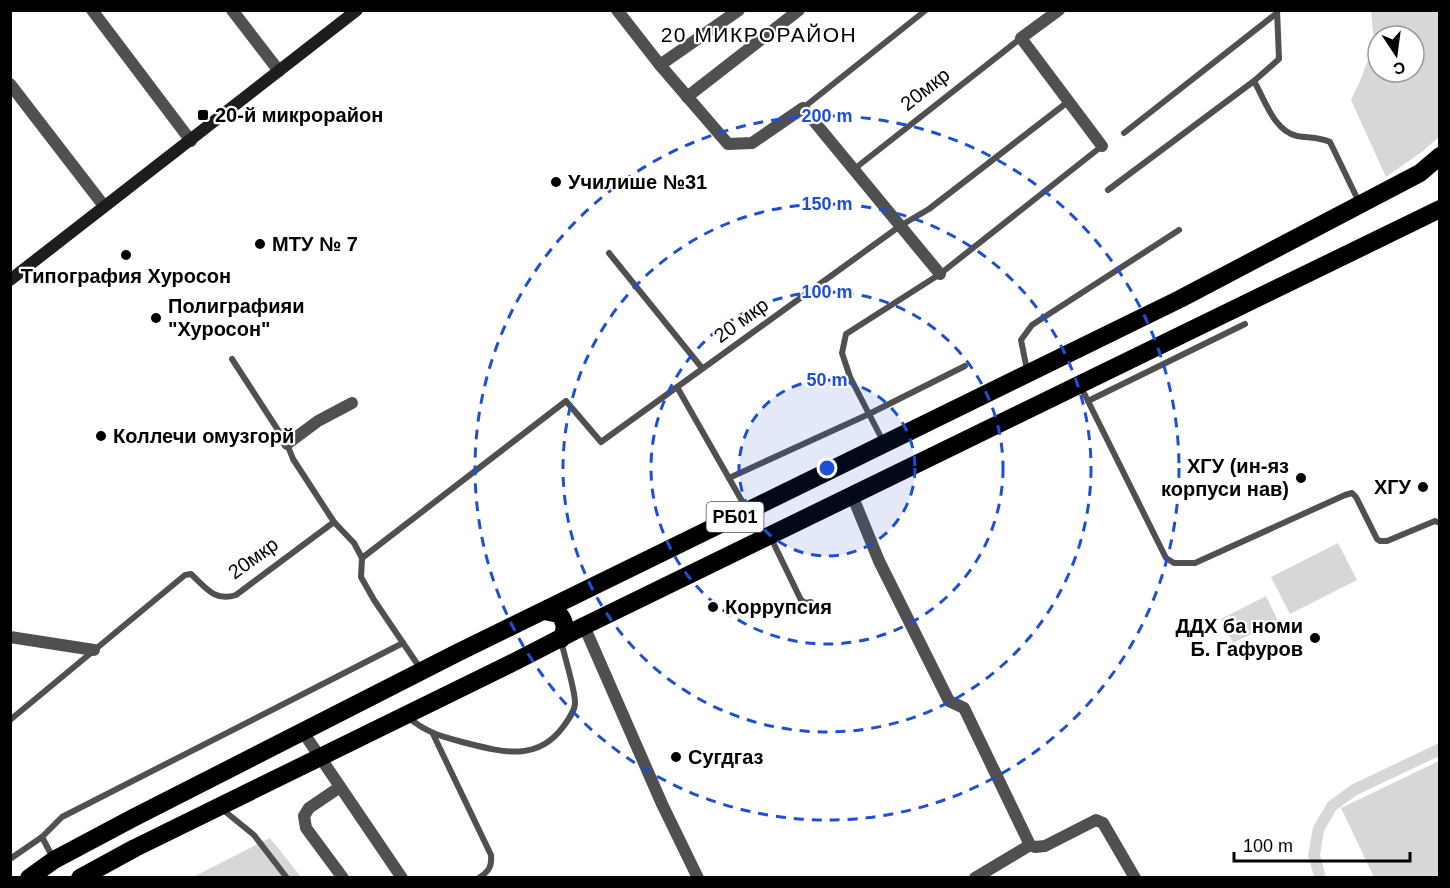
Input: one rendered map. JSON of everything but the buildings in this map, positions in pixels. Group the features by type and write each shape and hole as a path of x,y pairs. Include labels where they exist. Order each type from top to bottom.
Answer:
{"highway":[{"name":"РБ01","path":"29,878 54,860 422,671 1180,299 1420,173 1440,156"},
{"name":"РБ01","path":"80,878 319,756 1079,383 1440,209"},
{"path":"930,421 945,449"},
{"path":"572,597 567,606 570,619 584,626"},
{"path":"544,611 559,614 564,619 566,627 561,639"}],"main road":[{"path":"10,280 357,10"}],"street":[{"path":"92,10 191,141"},
{"path":"232,10 279,71"},
{"path":"617,10 687,98 728,144 752,143 803,108 940,274"},
{"path":"660,65 739,10"},
{"path":"687,98 799,10"},
{"name":"20мкр","path":"1021,39 1059,10"},
{"path":"1021,39 1102,146"},
{"path":"10,84 104,206"},
{"path":"287,444 318,421 352,403"},
{"path":"852,495 879,561 949,701 964,708 1030,845 1045,846 1096,820 1103,823 1135,878"},
{"path":"584,626 662,804 698,878"},
{"path":"10,637 94,650"},
{"path":"303,732 402,878"},
{"path":"340,787 309,808 304,816 306,828 343,878"},
{"path":"975,878 1030,845"}],"lane":[{"path":"803,108 926,10"},
{"path":"1108,190 1279,60 1277,12"},
{"path":"1124,133 1277,12"},
{"name":"20мкр","path":"853,170 1021,39"},
{"path":"1254,81 1280,128 1289,134 1320,138 1330,142 1360,204"},
{"path":"900,226 929,209 1069,101"},
{"path":"884,444 850,377 842,353 846,334 940,274 1102,146"},
{"name":"20 мкр","path":"362,558 566,401 601,442 900,226"},
{"path":"1028,374 1021,340 1032,325 1179,230"},
{"path":"609,253 702,368"},
{"path":"1088,400 1245,324"},
{"path":"1149,350 1158,367"},
{"path":"232,359 334,522 354,543 362,558 362,577 374,600 422,671"},
{"path":"729,478 869,414 965,366"},
{"path":"1079,383 1166,558 1174,563 1195,563 1345,495 1352,494 1356,497 1380,542 1435,521 1440,523"},
{"path":"677,387 748,511"},
{"name":"20мкр","path":"10,720 185,575 191,574 217,597 226,598 236,595 334,522"},
{"path":"770,535 801,600 805,603 810,602"},
{"path":"406,714 419,726 433,734 503,753 526,751 543,744 561,730 575,704 561,639"},
{"path":"10,859 42,837 62,817 404,643"},
{"path":"433,734 491,855 492,864 488,871 479,878"},
{"path":"219,807 254,836 287,878"},
{"path":"42,837 54,860"}],"shaded area":[{"path":"1371,11 1439,11 1439,137 1386,177 1351,100 1366,65 1366,84 1426,84 1426,24 1372,24"},
{"path":"1338,543 1357,580 1290,614 1271,577"},
{"path":"1266,596 1278,621 1233,643 1221,619"},
{"path":"1439,743 1439,756 1357,795 1336,810 1324,831 1320,855 1326,877 1314,877 1308,856 1313,827 1328,802 1351,785"},
{"path":"1439,761 1439,877 1374,877 1341,808"},
{"path":"270,838 301,877 191,878"}],"place":[{"name":"20-й микрорайон","path":"203,115"},
{"name":"Училише №31","path":"556,182"},
{"name":"МТУ № 7","path":"260,244"},
{"name":"Типография Хуросон","path":"126,255"},
{"name":"Полиграфияи \"Хуросон\"","path":"156,318"},
{"name":"Коллечи омузгорй","path":"101,436"},
{"name":"ХГУ (ин-яз корпуси нав)","path":"1301,478"},
{"name":"ХГУ","path":"1423,487"},
{"name":"Коррупсия","path":"713,607"},
{"name":"ДДХ ба номи Б. Гафуров","path":"1315,638"},
{"name":"Сугдгаз","path":"676,757"}],"district":[{"name":"20 МИКРОРАЙОН","path":"759,34"}]}
